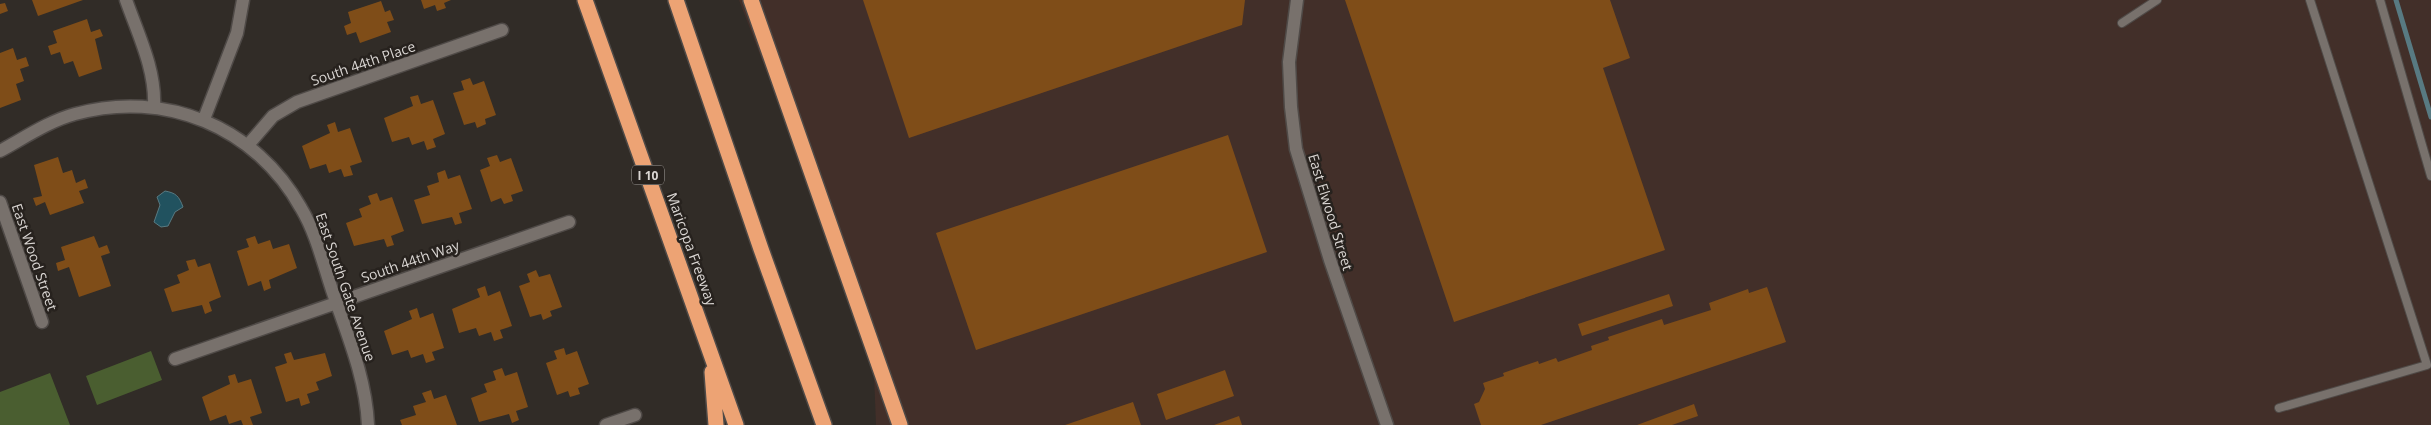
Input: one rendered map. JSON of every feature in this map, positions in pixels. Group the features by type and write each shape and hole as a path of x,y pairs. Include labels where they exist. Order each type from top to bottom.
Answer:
{"highway":[{"name":"Maricopa Freeway","path":"585,0 736,425"},
{"path":"676,0 761,249 824,425"},
{"path":"751,0 900,425"},
{"path":"711,351 716,425"}],"street":[{"path":"126,0 152,74 155,93 154,107"},
{"path":"0,150 73,115 117,107 154,107 204,119 237,33 243,0"},
{"name":"East Elwood Street","path":"1297,0 1289,62 1291,107 1296,149 1330,260 1387,425"},
{"name":"South 44th Place","path":"248,145 273,116 297,102 502,30"},
{"name":"East South Gate Avenue","path":"204,119 248,145 278,174 302,210 363,382 368,425"},
{"name":"East Wood Street","path":"0,202 42,322"},
{"name":"South 44th Way","path":"175,359 569,222"},
{"path":"606,425 635,415"}],"lane":[{"path":"2122,24 2157,0"},
{"path":"2279,408 2427,365 2310,0"},
{"path":"2380,0 2431,176"}],"shaded area":[{"path":"739,0 2431,0 2431,425 876,425 873,348"}],"green space":[{"path":"151,351 162,380 97,405 86,376"},
{"path":"50,373 70,425 0,425 0,392"}],"water":[{"path":"165,191 177,196 183,207 175,212 168,226 161,227 154,222 160,205 157,197"}],"building":[{"path":"32,0 83,0 38,16"},
{"path":"421,0 451,0 444,3 446,8 437,11 435,5 424,9"},
{"path":"863,0 1245,0 1242,25 909,138"},
{"path":"1345,0 1610,0 1630,58 1603,68 1665,250 1454,322"},
{"path":"381,1 385,12 390,10 394,20 387,22 391,32 360,43 356,32 347,35 344,26 351,23 348,12"},
{"path":"5,3 8,11 0,14 0,4"},
{"path":"87,19 91,32 100,29 103,36 95,39 102,69 79,77 73,61 64,64 60,52 51,55 48,46 57,43 53,31"},
{"path":"13,48 17,60 26,57 29,66 20,69 24,81 16,84 21,100 0,108 0,53"},
{"path":"470,78 473,85 484,81 496,115 485,119 486,124 477,128 475,122 464,125 453,93 464,90 461,81"},
{"path":"418,95 421,104 433,100 445,134 433,139 436,147 427,150 424,141 412,145 409,137 392,142 384,118 413,106 410,97"},
{"path":"335,122 338,132 350,128 362,162 350,166 353,175 344,177 341,169 329,173 326,164 310,169 302,146 330,133 327,125"},
{"path":"1228,135 1267,252 976,350 936,233"},
{"path":"497,155 500,162 511,158 523,191 511,195 513,201 504,204 501,198 491,202 480,170 490,166 487,158"},
{"path":"58,157 63,173 72,170 76,183 85,179 88,188 79,191 84,203 50,215 45,202 36,206 33,198 42,196 34,165"},
{"path":"445,170 448,179 460,175 472,209 459,213 462,223 455,225 452,217 422,224 414,200 430,195 427,186 439,182 437,173"},
{"path":"377,193 380,201 392,197 404,231 391,236 394,245 387,247 384,239 354,246 346,223 362,217 359,209 371,204 368,196"},
{"path":"94,236 99,248 107,245 110,253 101,256 111,286 79,297 69,267 58,271 56,263 65,260 61,247"},
{"path":"255,236 258,244 270,240 273,249 289,244 297,268 269,280 271,288 264,291 261,281 248,286 237,251 249,247 246,239"},
{"path":"195,259 198,267 210,263 221,297 209,302 212,311 205,314 202,305 172,312 164,289 180,283 177,275 189,270 186,261"},
{"path":"536,270 539,277 550,274 562,307 550,311 552,316 543,320 541,314 530,317 519,286 530,282 527,274"},
{"path":"485,286 488,296 500,291 512,326 500,330 503,338 494,341 491,332 479,336 476,328 459,333 452,309 480,297 477,289"},
{"path":"1767,287 1786,342 1541,425 1481,425 1474,404 1479,402 1485,389 1483,383 1504,376 1503,373 1538,361 1539,364 1556,358 1558,362 1592,350 1591,346 1609,340 1608,337 1662,319 1664,325 1711,310 1709,303 1748,289 1749,293"},
{"path":"1669,294 1673,306 1582,336 1578,324"},
{"path":"417,308 420,318 433,313 444,348 432,352 435,360 426,363 423,354 411,358 408,350 392,355 384,331 412,319 409,311"},
{"path":"564,348 566,355 577,351 589,384 578,388 580,394 570,397 568,391 557,395 546,363 557,359 554,351"},
{"path":"291,352 294,360 325,353 332,376 316,382 319,390 307,394 310,403 301,406 299,398 286,402 275,367 287,363 284,354"},
{"path":"502,368 505,376 517,372 528,407 516,411 519,420 512,423 509,414 479,422 471,398 487,392 484,384 496,380 493,371"},
{"path":"1225,370 1234,396 1166,420 1157,394"},
{"path":"235,374 238,383 251,379 262,413 250,417 253,425 243,425 241,420 229,424 226,415 210,421 202,397 230,384 228,376"},
{"path":"431,390 434,399 446,395 457,425 402,425 400,420 416,415 413,406 426,402 422,393"},
{"path":"1133,402 1141,425 1065,425"},
{"path":"1694,404 1698,416 1672,425 1637,425"},
{"path":"1239,416 1242,425 1214,425"}],"waterway":[{"path":"2396,0 2431,117"}]}
